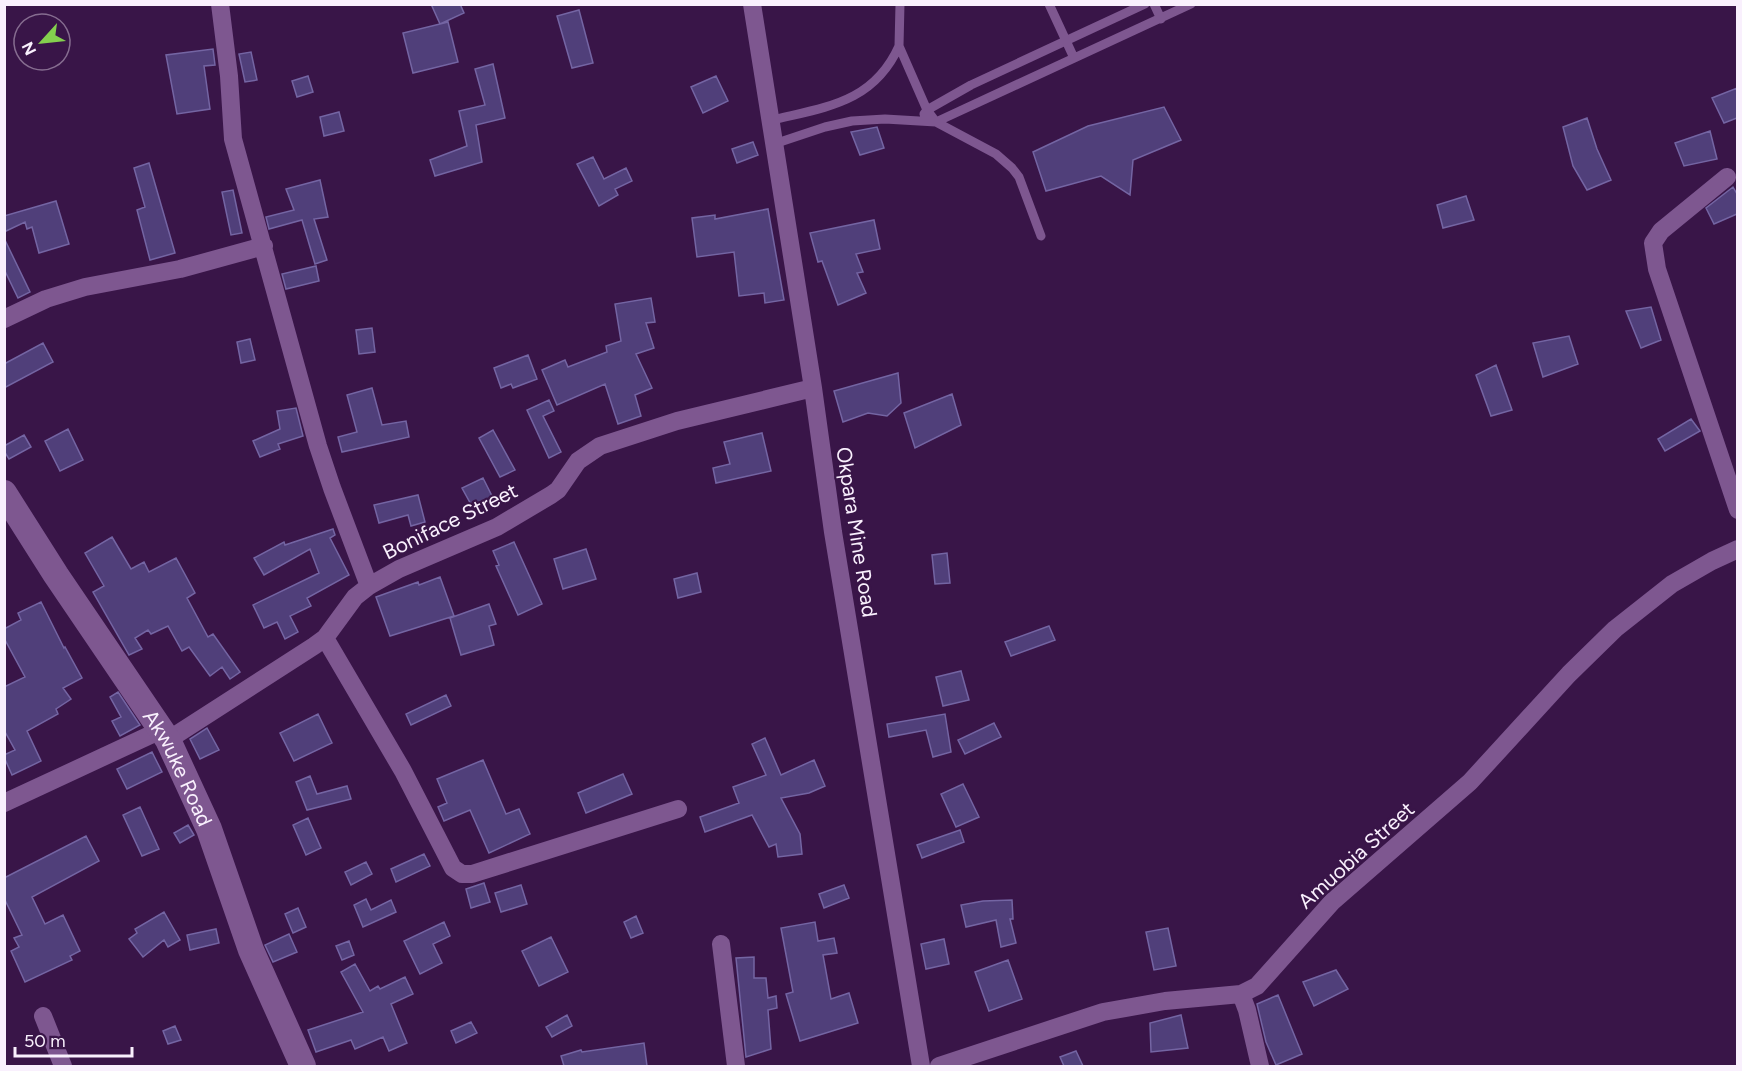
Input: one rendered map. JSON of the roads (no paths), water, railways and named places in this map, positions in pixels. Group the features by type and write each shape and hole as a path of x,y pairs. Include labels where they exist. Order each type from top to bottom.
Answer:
{"main road":[{"name":"Akwuke Road","path":"4,493 56,575 164,735 209,829 251,950 303,1066"}],"street":[{"path":"220,4 229,76 233,139 322,456 369,586"},
{"name":"Okpara Mine Road","path":"752,4 813,388 833,532 921,1066"},
{"path":"1727,177 1661,231 1653,243 1657,269 1737,510"},
{"path":"4,319 46,299 85,287 180,269 264,246"},
{"name":"Boniface Street","path":"4,803 164,735 253,687 325,638 355,597 369,586 399,569 498,527 558,490 578,461 600,447 677,422 813,388"},
{"name":"Amuobia Street","path":"1241,994 1257,986 1332,902 1470,782 1569,674 1615,629 1672,585 1704,565 1737,549"},
{"path":"325,638 403,771 453,868 462,874 472,874 678,809"},
{"path":"722,944 736,1066"},
{"path":"939,1066 1103,1012 1165,1001 1241,994 1248,1010 1260,1066"},
{"path":"44,1016 63,1066"}],"lane":[{"path":"769,121 830,106 864,91 893,60 899,46 900,4"},
{"path":"1048,4 1074,58"},
{"path":"918,121 927,110 971,85 1145,4"},
{"path":"1154,4 1161,19"},
{"path":"936,122 1191,4"},
{"path":"899,46 927,110 936,122"},
{"path":"774,144 825,127 852,121 885,119 936,122 996,154 1012,168 1019,177 1041,236"}]}
